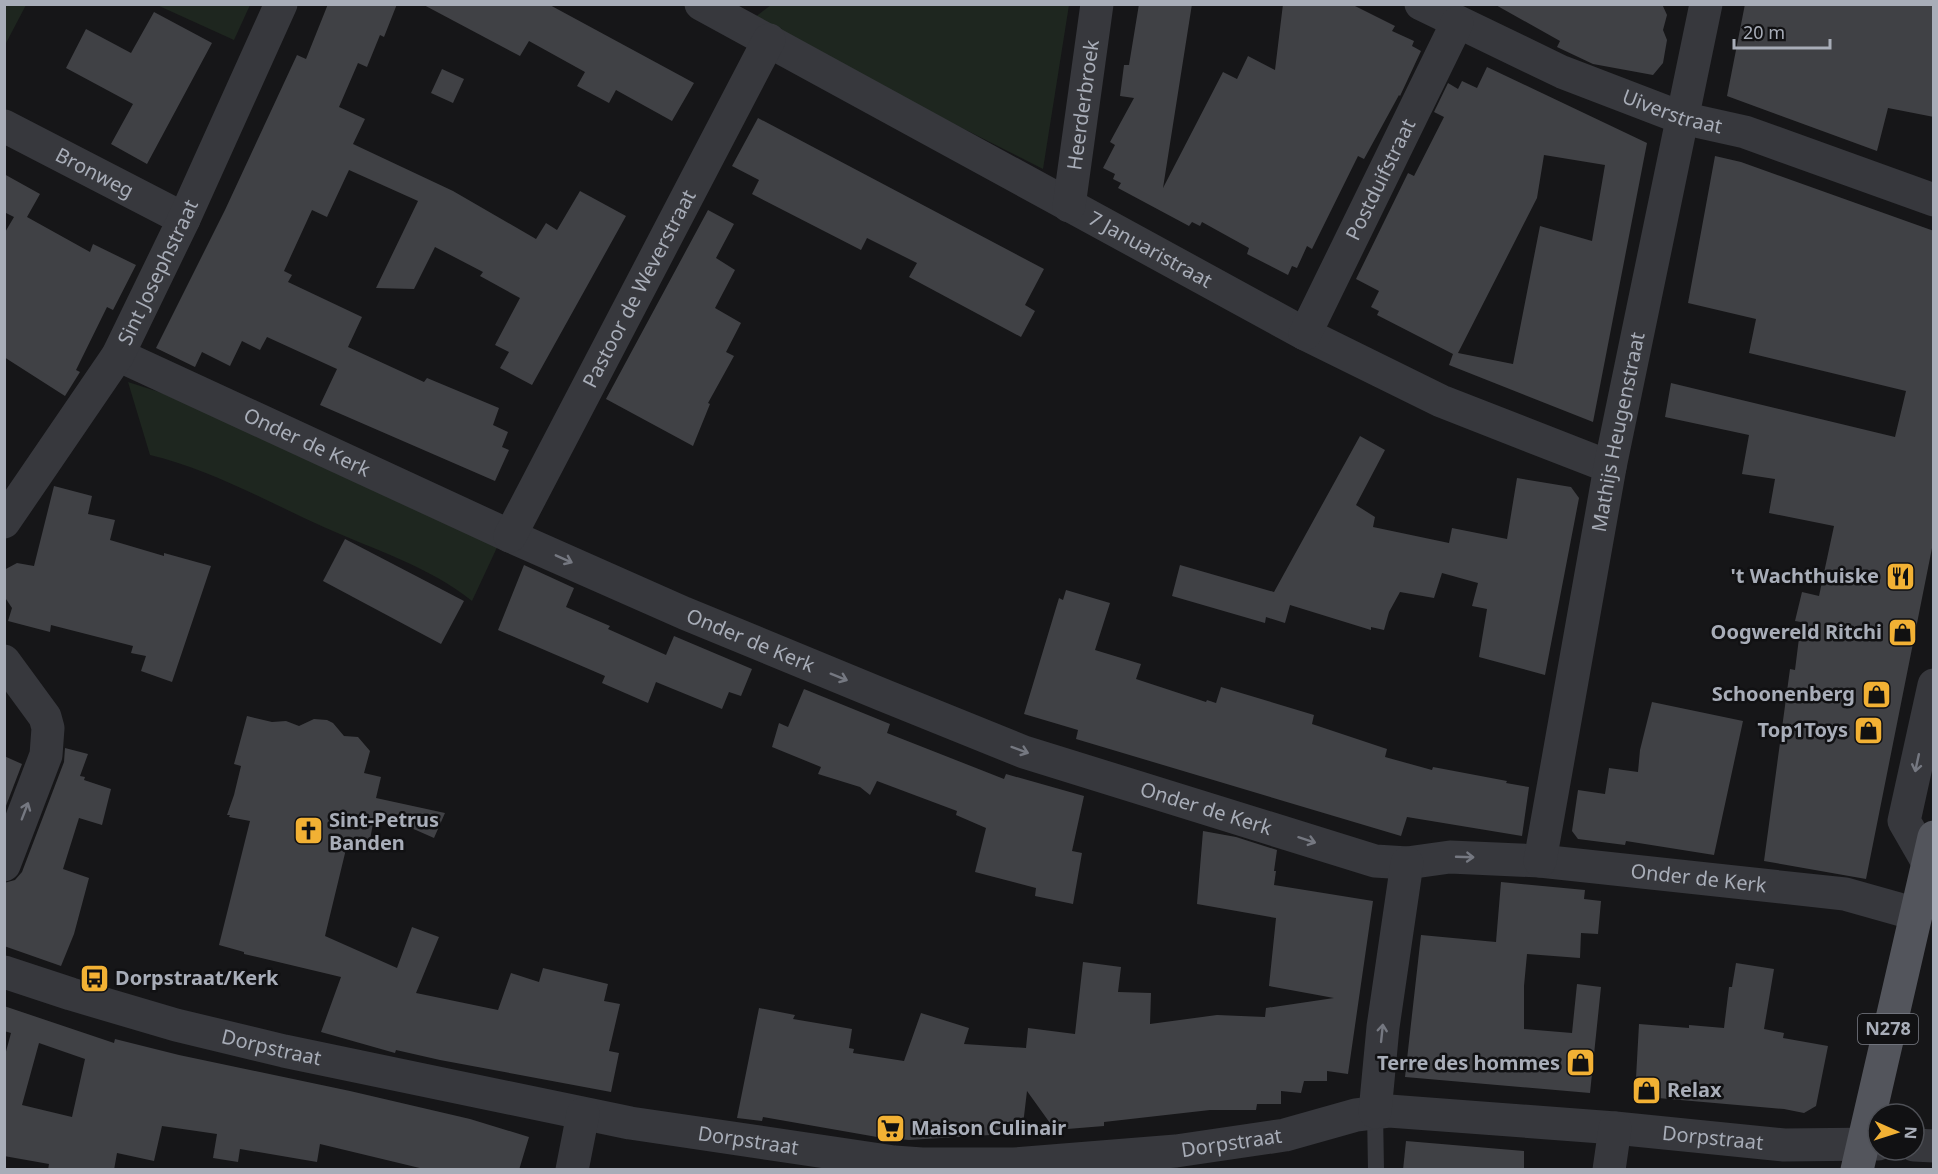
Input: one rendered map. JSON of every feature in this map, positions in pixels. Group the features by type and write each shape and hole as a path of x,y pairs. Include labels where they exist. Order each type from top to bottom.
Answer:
{"main road":[{"name":"N278","path":"1877,1102 1930,849"}],"street":[{"name":"Sint Josephstraat","path":"4,522 118,355 184,219 281,4"},
{"name":"7 Januaristraat","path":"701,4 743,13 768,40 1305,334 1441,401 1610,467"},
{"name":"Heerderbroek","path":"1069,206 1097,4"},
{"name":"Uiverstraat","path":"1421,4 1562,72 1683,118 1745,132 1934,200"},
{"name":"Mathijs Heugenstraat","path":"1540,861 1610,467 1706,4"},
{"name":"Postduifstraat","path":"1305,334 1457,23"},
{"name":"Pastoor de Weverstraat","path":"510,536 768,40"},
{"name":"Bronweg","path":"4,126 184,219"},
{"name":"Onder de Kerk","path":"118,355 510,536 684,613 1024,752 1375,861 1407,863 1450,857 1540,861 1845,894 1916,914"},
{"path":"4,661 45,717 48,737 46,755 4,865"},
{"path":"1930,849 1904,821 1934,685"},
{"path":"1375,1112 1383,1027 1407,863"},
{"name":"Dorpstraat","path":"4,972 71,994 234,1040 583,1114 922,1167 1014,1164 1176,1150 1285,1135 1375,1112 1411,1112 1615,1128 1866,1153"},
{"path":"572,1170 583,1114"},
{"path":"1609,1170 1615,1128"}],"lane":[{"path":"1375,1112 1376,1170"}],"shaded area":[{"path":"4,5 26,5 5,45"},
{"path":"157,5 250,5 234,40"},
{"path":"771,5 1069,5 1043,169 750,21"},
{"path":"128,382 253,430 500,541 472,601 438,578 402,560 326,528 240,487 196,469 150,455"}],"building":[{"path":"328,4 397,4 384,37 380,35 367,67 358,63 339,107 365,119 353,144 453,191 536,239 546,223 557,230 580,191 626,216 532,385 500,368 509,352 495,345 520,298 480,276 483,272 435,247 414,289 376,288 418,201 349,170 327,217 312,210 284,271 292,275 288,282 362,317 348,347 424,382 427,378 499,408 493,425 508,432 502,447 509,450 495,481 320,405 337,369 267,337 260,350 242,341 230,366 202,352 195,367 156,348 225,210 297,55 306,59"},
{"path":"422,4 548,4 694,83 672,121 616,90 609,103 577,86 585,72 529,41 520,56"},
{"path":"1139,4 1192,4 1163,188 1223,72 1237,79 1248,56 1275,70 1283,4 1351,4 1395,26 1392,31 1414,41 1412,46 1421,51 1400,96 1364,159 1358,156 1312,249 1307,246 1297,268 1292,266 1288,275 1247,254 1249,248 1202,222 1200,226 1192,222 1189,226 1118,188 1121,183 1113,179 1115,174 1103,168 1115,145 1110,142 1134,98 1120,96 1124,65 1129,65"},
{"path":"1494,4 1662,4 1667,15 1663,30 1667,40 1663,63 1653,75 1593,64 1557,47 1560,41"},
{"path":"1745,4 1934,4 1934,117 1888,108 1877,151 1727,96"},
{"path":"154,12 212,43 147,164 111,144 133,104 66,68 86,29 131,53"},
{"path":"1487,67 1647,143 1593,422 1449,365 1453,354 1377,315 1379,311 1371,307 1379,291 1356,279 1408,173 1414,176 1444,117 1434,112 1448,83 1458,89 1462,81 1477,88","holes":["1544,155 1605,165 1592,241 1540,226 1513,364 1458,353 1537,198"]},
{"path":"442,69 464,79 453,103 431,93"},
{"path":"758,118 1044,269 1025,305 1035,311 1021,337 909,277 917,263 867,238 861,250 752,194 759,180 732,166"},
{"path":"1715,156 1741,162 1934,231 1934,538 1866,879 1764,861 1790,669 1795,670 1801,622 1795,621 1802,592 1819,596 1834,526 1769,513 1775,479 1742,474 1749,435 1665,417 1671,383 1895,437 1906,391 1749,353 1756,319 1688,303"},
{"path":"4,174 40,194 27,217 90,252 93,244 136,265 113,310 107,307 76,370 80,372 65,396 4,357 4,234 14,217 4,212"},
{"path":"708,210 734,224 716,258 735,270 715,308 741,323 726,352 734,356 708,403 710,404 693,446 606,399"},
{"path":"1360,436 1385,450 1356,505 1375,517 1373,527 1449,543 1452,528 1507,539 1517,478 1571,487 1579,498 1545,675 1479,657 1487,609 1472,606 1478,583 1442,573 1434,598 1400,592 1389,612 1384,630 1371,627 1371,630 1290,605 1285,623 1266,617 1265,623 1172,596 1180,565 1274,592"},
{"path":"54,486 92,496 88,514 115,520 110,540 164,556 164,553 211,566 172,682 141,671 146,656 131,653 133,646 51,625 50,632 8,621 12,608 4,596 4,570 17,563 34,566"},
{"path":"345,539 464,601 441,644 323,581"},
{"path":"524,565 574,588 566,607 610,626 608,629 666,655 674,636 752,669 741,696 729,692 722,709 656,682 648,703 602,683 605,676 498,630"},
{"path":"1066,590 1110,603 1095,650 1141,664 1136,679 1206,702 1207,700 1216,703 1221,687 1314,715 1312,724 1387,749 1385,757 1432,770 1433,767 1529,787 1522,836 1407,817 1401,836 1076,739 1078,730 1024,714 1059,598 1063,600"},
{"path":"804,689 890,724 887,733 1004,779 1006,774 1084,796 1072,851 1082,853 1073,904 1035,896 1036,888 975,872 986,828 956,815 957,811 877,781 870,795 860,787 818,774 821,767 772,747 779,723 788,727"},
{"path":"1652,702 1743,721 1714,855 1626,841 1625,845 1578,839 1572,831 1578,790 1605,794 1609,768 1638,772 1640,750"},
{"path":"247,716 272,722 286,721 299,726 314,719 327,720 333,723 344,736 358,737 370,751 364,773 381,777 376,798 445,813 434,838 375,812 368,851 347,845 325,936 397,968 412,927 439,937 416,993 498,1010 511,973 539,982 543,968 608,984 604,1001 620,1004 609,1051 619,1053 611,1092 396,1050 395,1053 321,1032 341,977 244,954 244,952 219,945 250,821 227,815 241,766 234,764"},
{"path":"65,748 88,754 80,776 85,777 84,780 111,789 102,825 79,818 63,869 89,878 74,934 61,966 4,946 4,883 15,880 22,872 64,762"},
{"path":"4,756 22,764 4,811"},
{"path":"1203,831 1236,837 1277,850 1274,885 1373,901 1348,1074 1327,1071 1327,1081 1304,1081 1301,1093 1281,1091 1281,1104 1257,1104 1256,1110 1210,1110 1104,1122 1104,1126 1055,1130 1027,1091 1022,1133 909,1140 877,1137 763,1117 762,1121 737,1118 759,1008 795,1015 793,1019 852,1029 849,1048 854,1049 853,1053 904,1061 921,1013 969,1028 964,1044 1026,1048 1028,1028 1075,1034 1083,962 1121,967 1118,992 1151,993 1150,1024 1217,1015 1265,1017 1266,1008 1334,998 1269,986 1276,918 1197,904"},
{"path":"1501,882 1585,890 1584,899 1601,901 1598,934 1581,933 1580,958 1527,954 1524,986 1524,1029 1572,1033 1577,984 1601,987 1590,1093 1405,1077 1421,935 1496,942"},
{"path":"1736,963 1774,969 1764,1029 1784,1033 1783,1038 1828,1046 1816,1106 1804,1113 1784,1109 1635,1096 1639,1024 1724,1028 1729,987 1732,987"},
{"path":"4,1006 114,1043 115,1039 350,1091 470,1119 529,1137 519,1170 428,1170 320,1144 317,1162 240,1149 238,1162 213,1158 217,1134 162,1126 154,1161 117,1153 114,1170 48,1170 49,1164 4,1156 4,1059 11,1033 4,1031","holes":["39,1043 85,1059 72,1117 22,1105"]},
{"path":"1406,1141 1524,1151 1524,1170 1403,1170"}],"place":[{"name":"'t Wachthuiske","path":"1900,576"},
{"name":"Oogwereld Ritchi","path":"1903,632"},
{"name":"Schoonenberg","path":"1876,694"},
{"name":"Top1Toys","path":"1869,730"},
{"name":"Sint-Petrus Banden","path":"308,831"},
{"name":"Dorpstraat/Kerk","path":"94,978"},
{"name":"Terre des hommes","path":"1581,1063"},
{"name":"Relax","path":"1646,1090"},
{"name":"Maison Culinair","path":"890,1128"}]}
